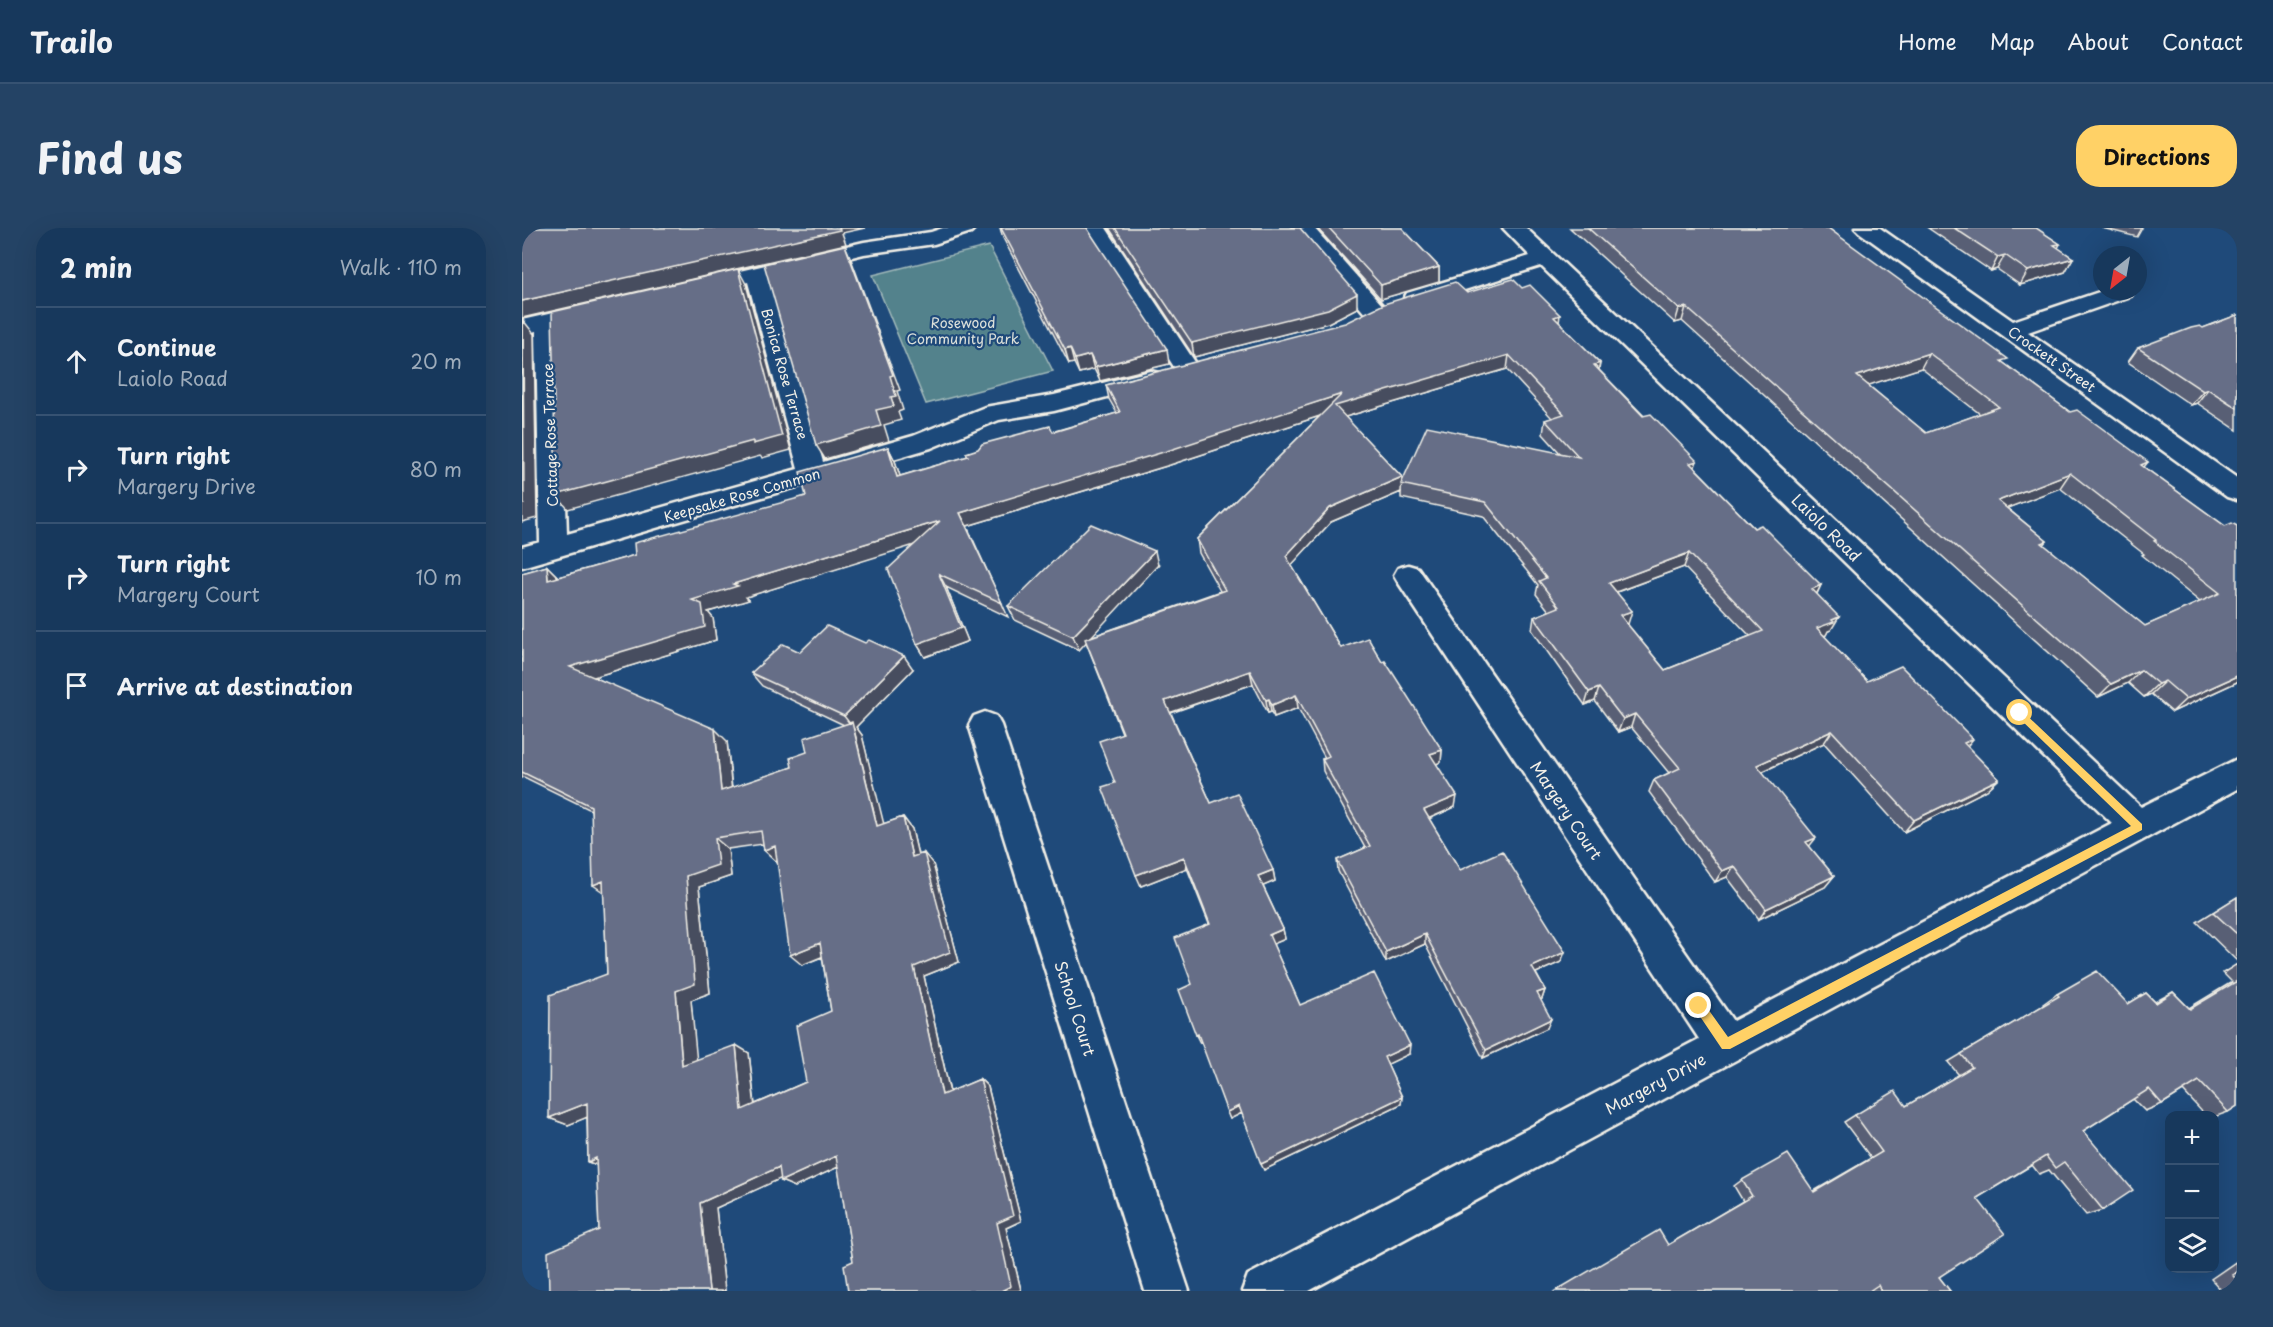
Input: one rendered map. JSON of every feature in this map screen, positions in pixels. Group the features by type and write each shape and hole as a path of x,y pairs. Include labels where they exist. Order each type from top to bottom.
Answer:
{"street":[{"path":"676,292 864,248 934,238 964,228"},
{"name":"Keepsake Rose Common","path":"522,557 922,442 994,413 1054,404 1199,365 1095,228"},
{"path":"1303,228 1365,316 1546,258"},
{"name":"Laiolo Road","path":"1514,228 2139,827"},
{"name":"Crockett Street","path":"1866,228 2237,491"},
{"name":"Bonica Rose Terrace","path":"758,274 813,474"},
{"path":"2011,330 2097,300"},
{"path":"522,327 618,305"},
{"name":"Cottage Rose Terrace","path":"548,321 554,548"},
{"name":"Margery Court","path":"1408,575 1726,1045"},
{"name":"School Court","path":"985,725 1167,1291"},
{"name":"Margery Drive","path":"1264,1291 2237,773"}],"green space":[{"name":"Rosewood Community Park","path":"989,246 1053,371 926,404 873,275"}],"building":[{"path":"522,228 839,228 840,230 522,301"},
{"path":"1001,228 1087,228 1167,349 1096,367 1090,355 1075,359 1070,348 1065,350"},
{"path":"1115,228 1300,228 1357,294 1328,309 1192,343"},
{"path":"1329,228 1402,228 1439,267 1381,285"},
{"path":"1588,228 1828,228 2008,359 2001,361 2070,412 2077,410 2148,462 2141,465 2225,526 2232,523 2237,526 2237,676 2186,699 2165,681 2158,684 2141,670 2111,684 1686,307 1679,309","holes":["1929,353 1999,407 1926,433 1857,376","2070,473 2156,540 2154,541 2220,593 2145,626 2042,543 2047,541 1998,501"]},
{"path":"1954,228 2036,228 2060,244 2054,245 2073,258 2028,271 2005,255 1998,257"},
{"path":"845,245 893,375 890,376 896,396 891,397 894,406 876,410 881,426 816,445 764,264"},
{"path":"738,269 782,436 753,444 753,441 556,495 552,312"},
{"path":"1513,279 1522,288 1530,285 1560,315 1554,317 1600,363 1594,365 1643,416 1651,414 1697,461 1690,463 1754,528 1761,525 1821,585 1812,589 1839,617 1832,620 1834,622 1817,628 1867,681 1901,666 1973,739 1964,743 1999,779 1914,820 1832,731 1757,765 1816,838 1806,842 1834,876 1766,909 1734,866 1722,871 1654,780 1680,768 1635,714 1623,719 1599,688 1589,692 1534,617 1559,607 1539,581 1546,578 1485,502 1401,484 1427,426 1579,457 1545,420 1564,414 1509,355 1335,406 1402,477 1330,508 1286,556 1341,648 1368,638 1442,750 1430,754 1457,796 1424,810 1460,870 1502,851 1565,952 1532,967 1545,990 1537,993 1551,1019 1486,1050 1425,934 1386,952 1337,860 1370,846 1322,759 1329,756 1296,695 1272,705 1269,699 1266,700 1250,671 1165,701 1211,803 1237,793 1273,870 1258,876 1283,929 1269,935 1300,1005 1374,973 1410,1045 1384,1057 1402,1097 1261,1164 1239,1106 1227,1112 1179,990 1192,984 1175,938 1210,924 1184,857 1136,875 1102,787 1115,783 1099,741 1123,733 1085,639 1225,590 1197,539 1342,394 1167,451 960,513 1002,603 939,574 961,628 917,644 888,569 940,521 733,584 738,586 692,600 702,604 705,627 570,667 715,729 721,791 792,767 790,758 807,752 804,738 852,722 877,826 903,817 912,857 924,853 950,952 914,967 942,1095 980,1079 1013,1216 997,1223 1011,1286 1001,1291 848,1291 844,1265 853,1261 836,1156 781,1181 779,1167 700,1203 709,1291 549,1291 548,1252 599,1230 596,1158 588,1162 587,1103 549,1118 550,995 607,974 603,881 593,885 591,806 522,772 522,573 547,566 548,580 635,555 634,543 806,496 800,472 888,447 897,477 968,456 966,453 978,449 982,444 1050,426 1053,432 1120,412 1106,385 1345,323 1384,304 1455,282 1467,293","holes":["1689,553 1763,631 1665,670 1620,615 1632,611 1609,583","761,831 764,850 775,846 790,955 820,943 831,1011 796,1026 806,1082 742,1110 736,1045 682,1065 676,991 695,984 686,876 718,865 715,838"]},
{"path":"2237,315 2237,408 2208,389 2203,391 2138,348 2191,328 2200,326 2203,328"},
{"path":"523,320 524,504 522,504"},
{"path":"1091,524 1155,551 1073,636 1008,606"},
{"path":"827,626 865,643 869,640 904,656 844,716 751,673 783,644 800,652"},
{"path":"2237,897 2237,934 2213,912"},
{"path":"2097,971 2128,1004 2146,993 2156,1003 2173,992 2190,1009 2237,981 2237,1106 2228,1112 2199,1081 2162,1104 2149,1089 2083,1131 2133,1190 2103,1210 2064,1162 2055,1168 2046,1156 1977,1198 2005,1234 1939,1277 1950,1291 1881,1291 1878,1285 1869,1291 1555,1291 1659,1230 1668,1245 1752,1196 1742,1180 1788,1154 1814,1192 1882,1152 1855,1115 1895,1091 1906,1106 1972,1067 1961,1054"}],"route":[{"path":"1699,1006 1726,1045 2139,827 2020,713"}]}
